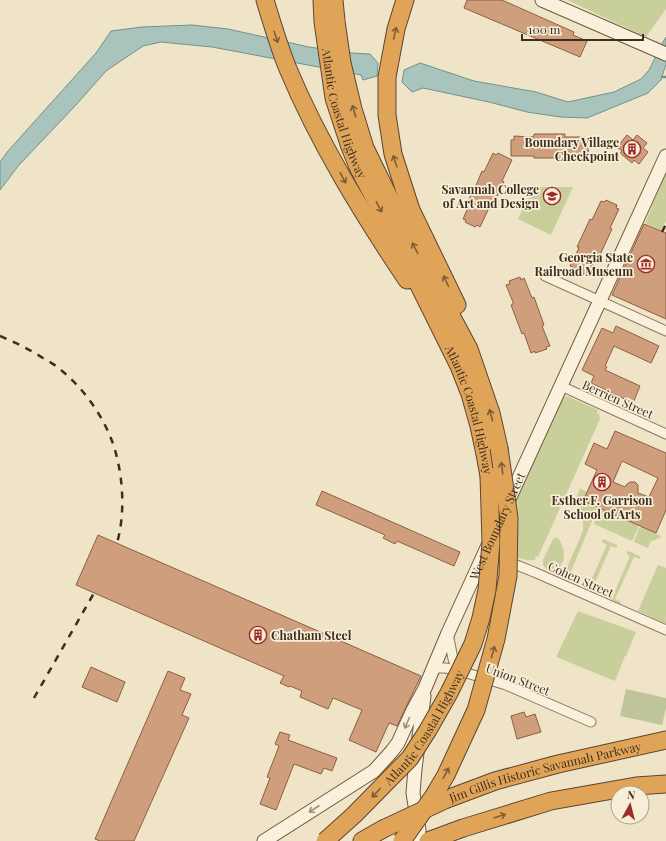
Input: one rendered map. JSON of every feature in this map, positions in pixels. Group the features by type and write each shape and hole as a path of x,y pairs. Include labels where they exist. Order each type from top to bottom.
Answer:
{"highway":[{"path":"265,0 277,40 288,68 302,101 324,144 354,198 387,251 445,337"},
{"name":"Atlantic Coastal Highway","path":"322,0 323,22 334,98 358,148 407,232 469,349 491,413 499,448 509,518 508,576 496,639 476,710 446,775 433,797 402,841"},
{"name":"Atlantic Coastal Highway","path":"325,841 354,815 410,758 449,693 473,644 481,618 487,590 491,543 489,476 470,394 460,366 359,169 353,109 342,63 334,0"},
{"path":"405,0 396,29 387,76 388,115 393,154 411,210 471,335 481,383"},
{"name":"Jim Gillis Historic Savannah Parkway","path":"362,841 383,829 447,798 495,781 558,764 666,740"},
{"path":"428,841 463,828 551,801 636,786 666,784"}],"main road":[{"path":"542,0 662,52"},
{"name":"West Boundary Street","path":"264,841 374,771 398,743 425,688 448,633 666,156"},
{"path":"417,841 418,830 413,793 425,688"},
{"path":"374,771 385,770 396,774 405,781 413,793"}],"street":[{"path":"545,276 666,331"},
{"name":"Berrien Street","path":"561,386 666,434"},
{"name":"Cohen Street","path":"485,552 666,630"},
{"path":"448,633 457,670"},
{"name":"Union Street","path":"434,668 457,670 506,685 591,722"}],"green space":[{"path":"567,0 666,0 666,9 646,37"},
{"path":"666,172 666,221 661,230 645,223"},
{"path":"534,187 573,187 551,235 518,219"},
{"path":"565,396 596,409 598,411 597,414 599,413 600,419 538,557 536,556 536,559 529,560 516,557 516,494 561,399"},
{"path":"580,488 587,492 583,501 596,507 597,509 569,576 567,577 565,572 583,531 583,523 576,499"},
{"path":"601,508 637,525 638,528 632,541 594,524"},
{"path":"641,526 661,536 659,539 657,538 656,540 651,541 648,548 634,542"},
{"path":"555,537 559,539 563,548 564,559 557,569 550,570 546,569 543,565 543,560"},
{"path":"603,539 617,545 617,547 611,546 592,589 597,593 582,585 588,587 607,545 602,542"},
{"path":"629,551 641,557 640,559 634,557 615,599 621,602 620,604 606,596 612,598 630,556 627,554"},
{"path":"658,565 666,568 666,624 638,611"},
{"path":"578,611 636,632 615,681 556,657"},
{"path":"626,689 666,698 666,708 662,725 620,716"}],"water":[{"path":"192,25 228,29 309,47 370,54 378,63 377,76 363,80 361,75 212,47 161,42 143,46 106,71 19,165 0,190 0,162 8,151 96,53 111,31 142,27"},
{"path":"666,37 666,64 661,80 648,93 587,118 560,117 527,112 423,88 412,92 402,82 404,70 420,63 474,81 536,92 568,102 614,92 641,79 649,70"}],"building":[{"path":"467,0 502,0 574,32 573,35 587,41 580,57 464,8"},
{"path":"534,134 565,134 565,137 586,137 586,140 589,141 588,153 586,153 586,156 565,156 565,158 511,156 511,140 514,140 514,136 532,137"},
{"name":"Boundary Village Checkpoint","path":"627,135 633,140 637,135 647,143 643,148 648,152 639,164 634,160 632,163 620,153 622,151 617,147"},
{"path":"493,153 496,155 498,153 512,160 502,181 504,182 491,209 489,208 480,227 477,225 475,227 465,222 466,220 463,219 471,200 469,199 482,171 484,172"},
{"path":"606,200 617,205 616,208 619,209 610,228 612,229 599,257 597,256 588,274 584,273 583,275 573,270 574,268 570,266 590,219 592,220 601,201 604,202"},
{"name":"Georgia State Railroad Museum","path":"644,224 666,233 666,319 612,295"},
{"path":"520,277 521,280 524,278 532,298 534,297 544,325 542,326 550,346 546,347 547,349 535,353 535,351 531,353 524,333 522,334 511,305 513,302 506,285 510,284 509,281"},
{"path":"616,326 659,346 651,363 614,346 605,366 607,367 605,370 640,386 633,403 591,383 594,376 582,370 602,328 613,333"},
{"name":"Esther F. Garrison School of Arts","path":"615,431 666,453 666,510 656,533 583,501 597,470 585,464 594,443 607,449","holes":["622,461 658,478 649,497 638,493 638,485 635,482 630,482 625,487 613,482"]},
{"path":"322,491 460,552 454,566 397,541 395,544 383,538 385,535 316,505"},
{"name":"Chatham Steel","path":"98,535 421,676 397,726 389,723 376,752 349,740 362,710 333,698 328,709 300,697 302,691 280,683 284,676 76,585"},
{"path":"91,667 125,682 117,702 82,687"},
{"path":"168,671 185,678 180,690 191,694 182,715 189,718 134,841 100,841 95,839"},
{"path":"524,712 526,717 535,714 541,732 517,739 511,716"},
{"path":"280,732 290,735 288,740 337,758 332,771 324,768 321,774 294,764 276,810 260,804 270,778 267,777 279,746 275,744"}],"railway":[{"path":"662,232 666,224"},
{"path":"0,336 27,349 65,373 82,390 102,420 116,453 121,478 122,518 117,543"},
{"path":"34,698 94,593"}],"place":[{"name":"Boundary Village Checkpoint","path":"632,149"},
{"name":"Savannah College of Art and Design","path":"552,196"},
{"name":"Georgia State Railroad Museum","path":"646,264"},
{"name":"Esther F. Garrison School of Arts","path":"602,482"},
{"name":"Chatham Steel","path":"258,635"}]}
